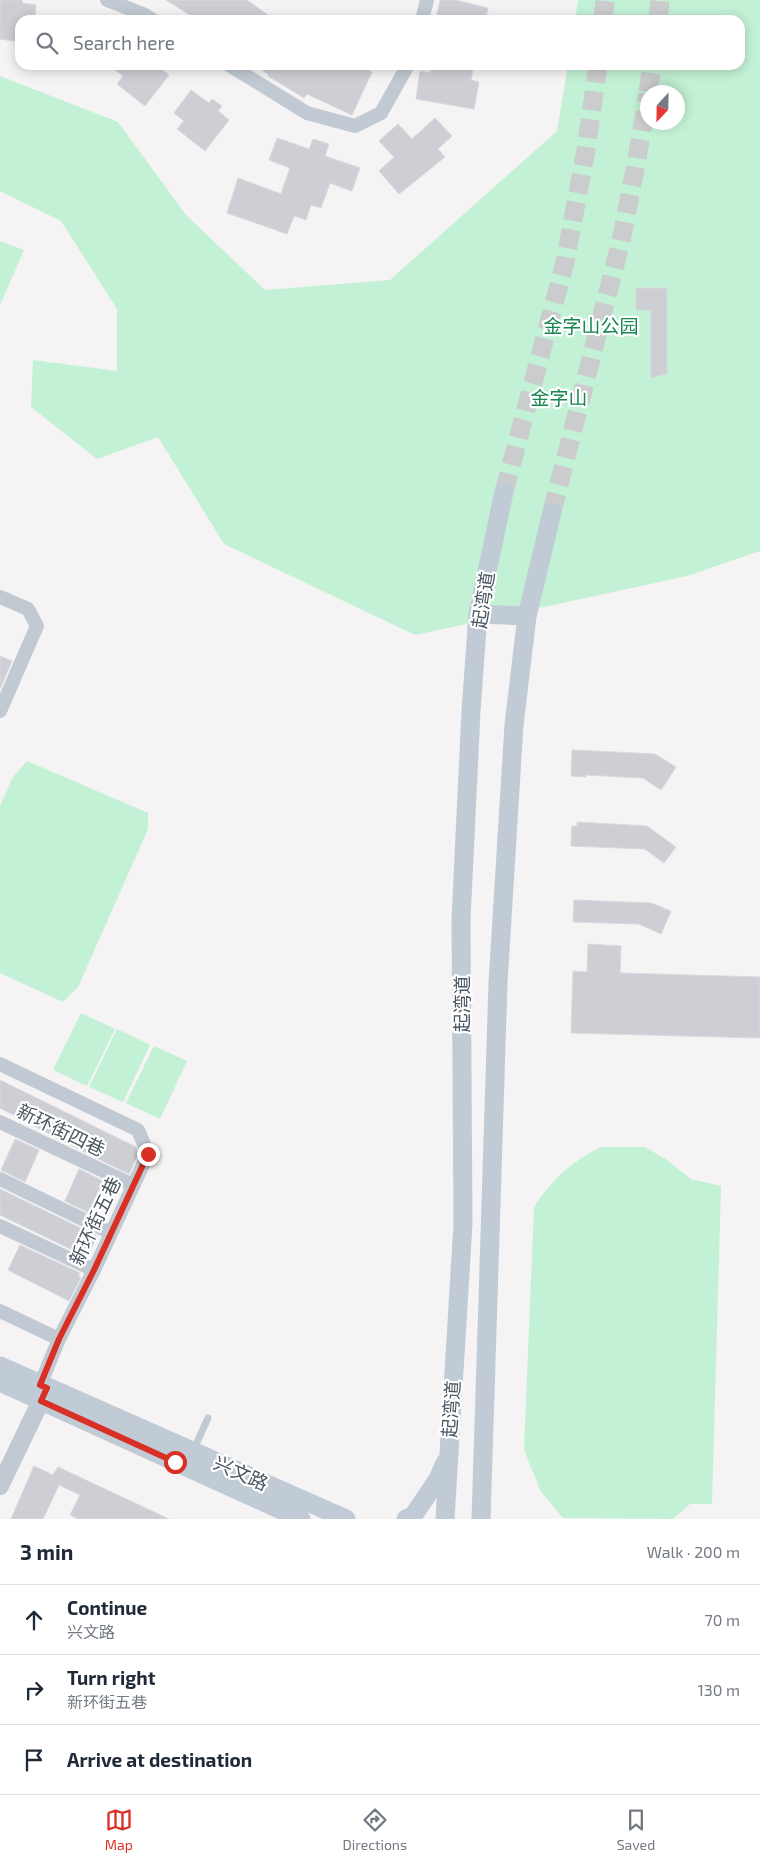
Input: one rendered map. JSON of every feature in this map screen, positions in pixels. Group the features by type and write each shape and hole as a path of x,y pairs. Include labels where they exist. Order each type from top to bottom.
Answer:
{"main road":[{"name":"起湾道","path":"445,1519 463,1224 461,920 471,711 478,614 504,492"},
{"name":"起湾道","path":"485,1514 498,982 514,725 527,616 552,512"},
{"path":"478,614 527,616"},
{"name":"兴文路","path":"0,1366 40,1393 301,1519"},
{"name":"兴文路","path":"0,1382 40,1393 193,1452 346,1519"},
{"path":"406,1519 413,1516 438,1479 448,1455"}],"street":[{"path":"107,0 145,15"},
{"path":"423,15 427,0"},
{"path":"237,70 307,113 355,126 381,113 405,70"},
{"path":"0,597 28,609 37,626 0,710"},
{"name":"新环街五巷","path":"0,1064 138,1130 148,1154 94,1270 59,1339 40,1393"},
{"name":"新环街四巷","path":"0,1122 133,1185"},
{"path":"0,1179 111,1233"},
{"path":"0,1226 94,1270"},
{"path":"0,1312 59,1339"},
{"path":"0,1465 40,1393"},
{"path":"0,1486 40,1393"}],"lane":[{"path":"193,1452 208,1418"}],"green space":[{"name":"金字山","path":"578,0 760,0 760,551 687,576 415,635 224,544 158,437 97,459 31,407 33,360 117,371 117,309 61,221 0,191 0,76 118,122 186,215 265,290 390,280 557,131 567,70 745,70 745,15 576,15"},
{"path":"0,241 24,250 0,305"},
{"path":"27,761 148,813 148,829 78,987 63,1002 0,973 0,806 13,777"},
{"path":"81,1013 115,1029 87,1086 53,1070"},
{"path":"117,1029 150,1045 123,1102 89,1087"},
{"path":"154,1046 187,1061 160,1119 126,1103"},
{"path":"601,1147 645,1147 667,1160 691,1179 721,1186 712,1504 690,1504 673,1519 563,1518 541,1492 524,1450 534,1207 563,1172 590,1152"}],"building":[{"path":"0,0 22,0 22,3 36,5 35,15 15,15 15,41 0,39"},
{"path":"166,0 247,0 268,15 190,15"},
{"path":"440,0 455,0 488,8 486,15 437,15"},
{"path":"115,70 162,70 169,75 145,106 117,84 123,76"},
{"path":"262,70 368,70 372,72 352,115 307,94 304,98"},
{"path":"430,70 473,70 471,80 479,82 474,109 416,99 420,71 430,73"},
{"path":"191,90 209,103 212,99 222,106 218,111 229,120 205,151 177,129 184,121 174,113"},
{"path":"435,118 452,136 438,149 445,157 399,194 379,171 394,157 379,141 398,124 412,139"},
{"path":"277,138 309,149 313,139 329,144 325,156 360,168 352,191 330,183 321,208 311,205 306,220 294,216 287,234 227,213 238,178 281,194 290,168 269,160"},
{"path":"636,288 667,288 667,374 651,378 651,310 636,310"},
{"path":"0,656 12,661 0,689"},
{"path":"572,750 655,754 676,767 661,790 643,778 571,776"},
{"path":"577,822 647,826 676,847 664,863 645,849 571,846 572,826 577,826"},
{"path":"574,900 651,903 671,911 661,934 639,924 573,922"},
{"path":"588,944 621,946 620,973 760,977 760,1038 571,1033 573,971 587,972"},
{"path":"0,1080 136,1147 138,1154 129,1174 0,1108"},
{"path":"15,1139 39,1150 25,1182 1,1170"},
{"path":"79,1169 103,1181 89,1213 65,1201"},
{"path":"0,1189 97,1236 87,1257 0,1215"},
{"path":"20,1245 80,1273 78,1276 81,1277 69,1301 8,1270"},
{"path":"34,1466 53,1475 58,1467 169,1519 78,1519 70,1515 80,1495 59,1485 43,1519 11,1519"}],"tunnel":[{"path":"604,15 605,0"},
{"path":"658,15 660,0"},
{"path":"504,492 565,262 586,150 597,70"},
{"path":"649,85 651,70"},
{"path":"552,512 621,241 642,130"}],"route":[{"path":"148,1154 94,1270 59,1339 40,1385 47,1388 41,1401 175,1462"}],"park label":[{"name":"金字山公园","path":"591,326"}]}
